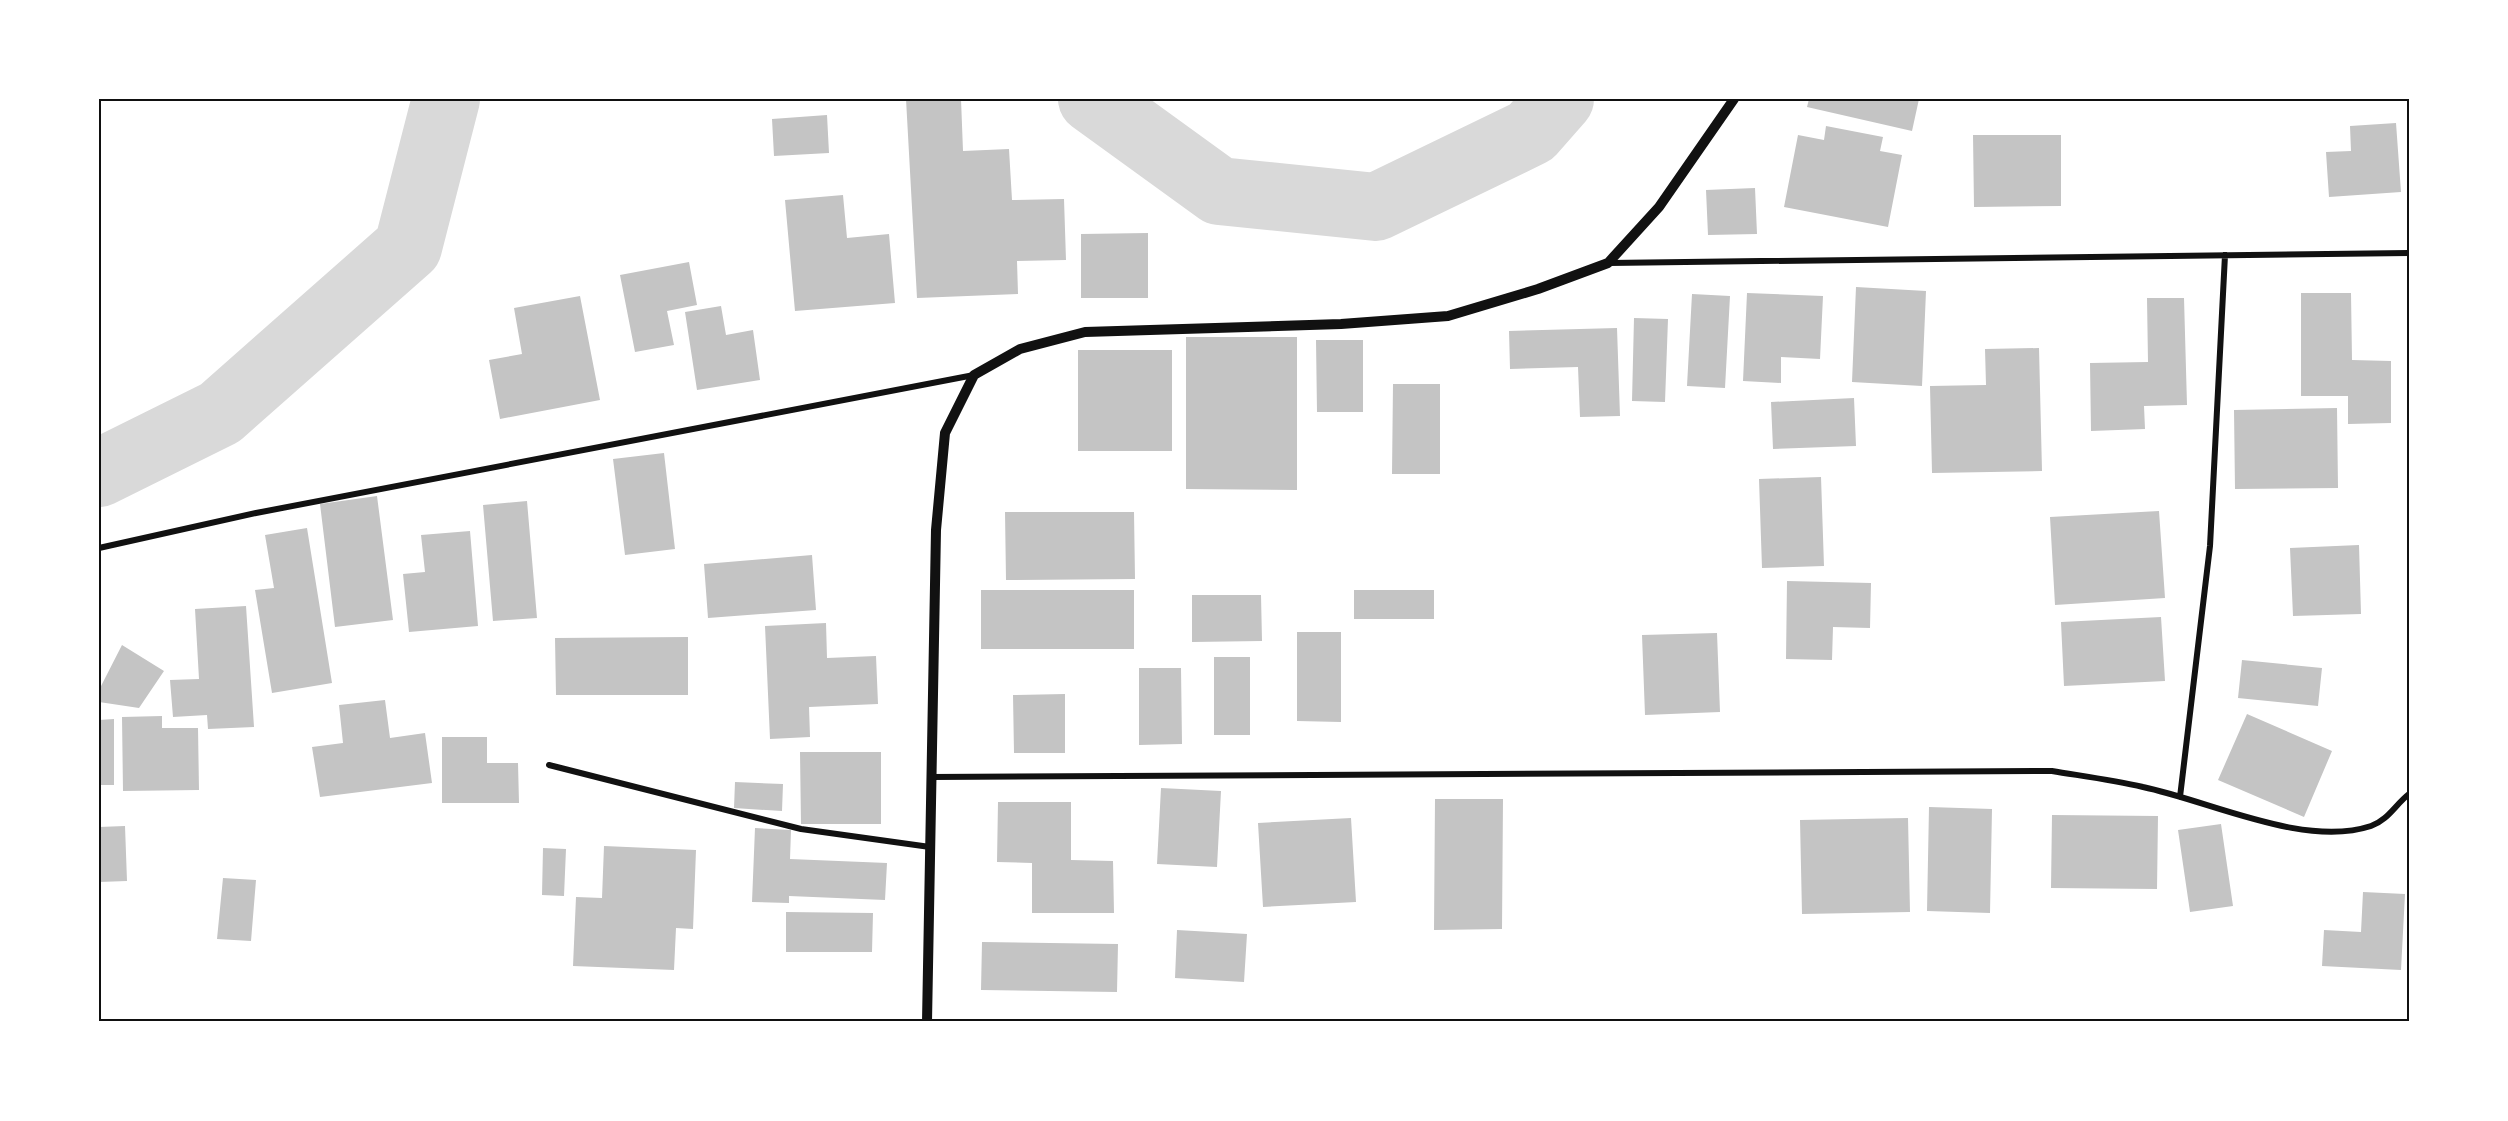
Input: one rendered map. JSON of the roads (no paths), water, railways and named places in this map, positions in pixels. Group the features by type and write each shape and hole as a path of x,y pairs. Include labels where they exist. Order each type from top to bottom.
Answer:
{"street":[{"path":"1608,263 1659,207 1734,99"},
{"path":"99,548 256,513 974,375 1020,349 1085,332 1341,324 1448,316 1538,289 1608,263 2409,253"},
{"path":"2180,797 2210,546 2225,255"},
{"path":"927,1022 936,530 945,433 974,375"},
{"path":"549,765 801,829 930,847"},
{"path":"931,777 2052,771 2143,787 2259,821 2327,832 2372,826 2392,813 2409,795"}],"waterway":[{"path":"99,473 220,413 408,247 446,99"},
{"path":"1092,99 1219,191 1376,207 1531,132 1560,99"}]}
